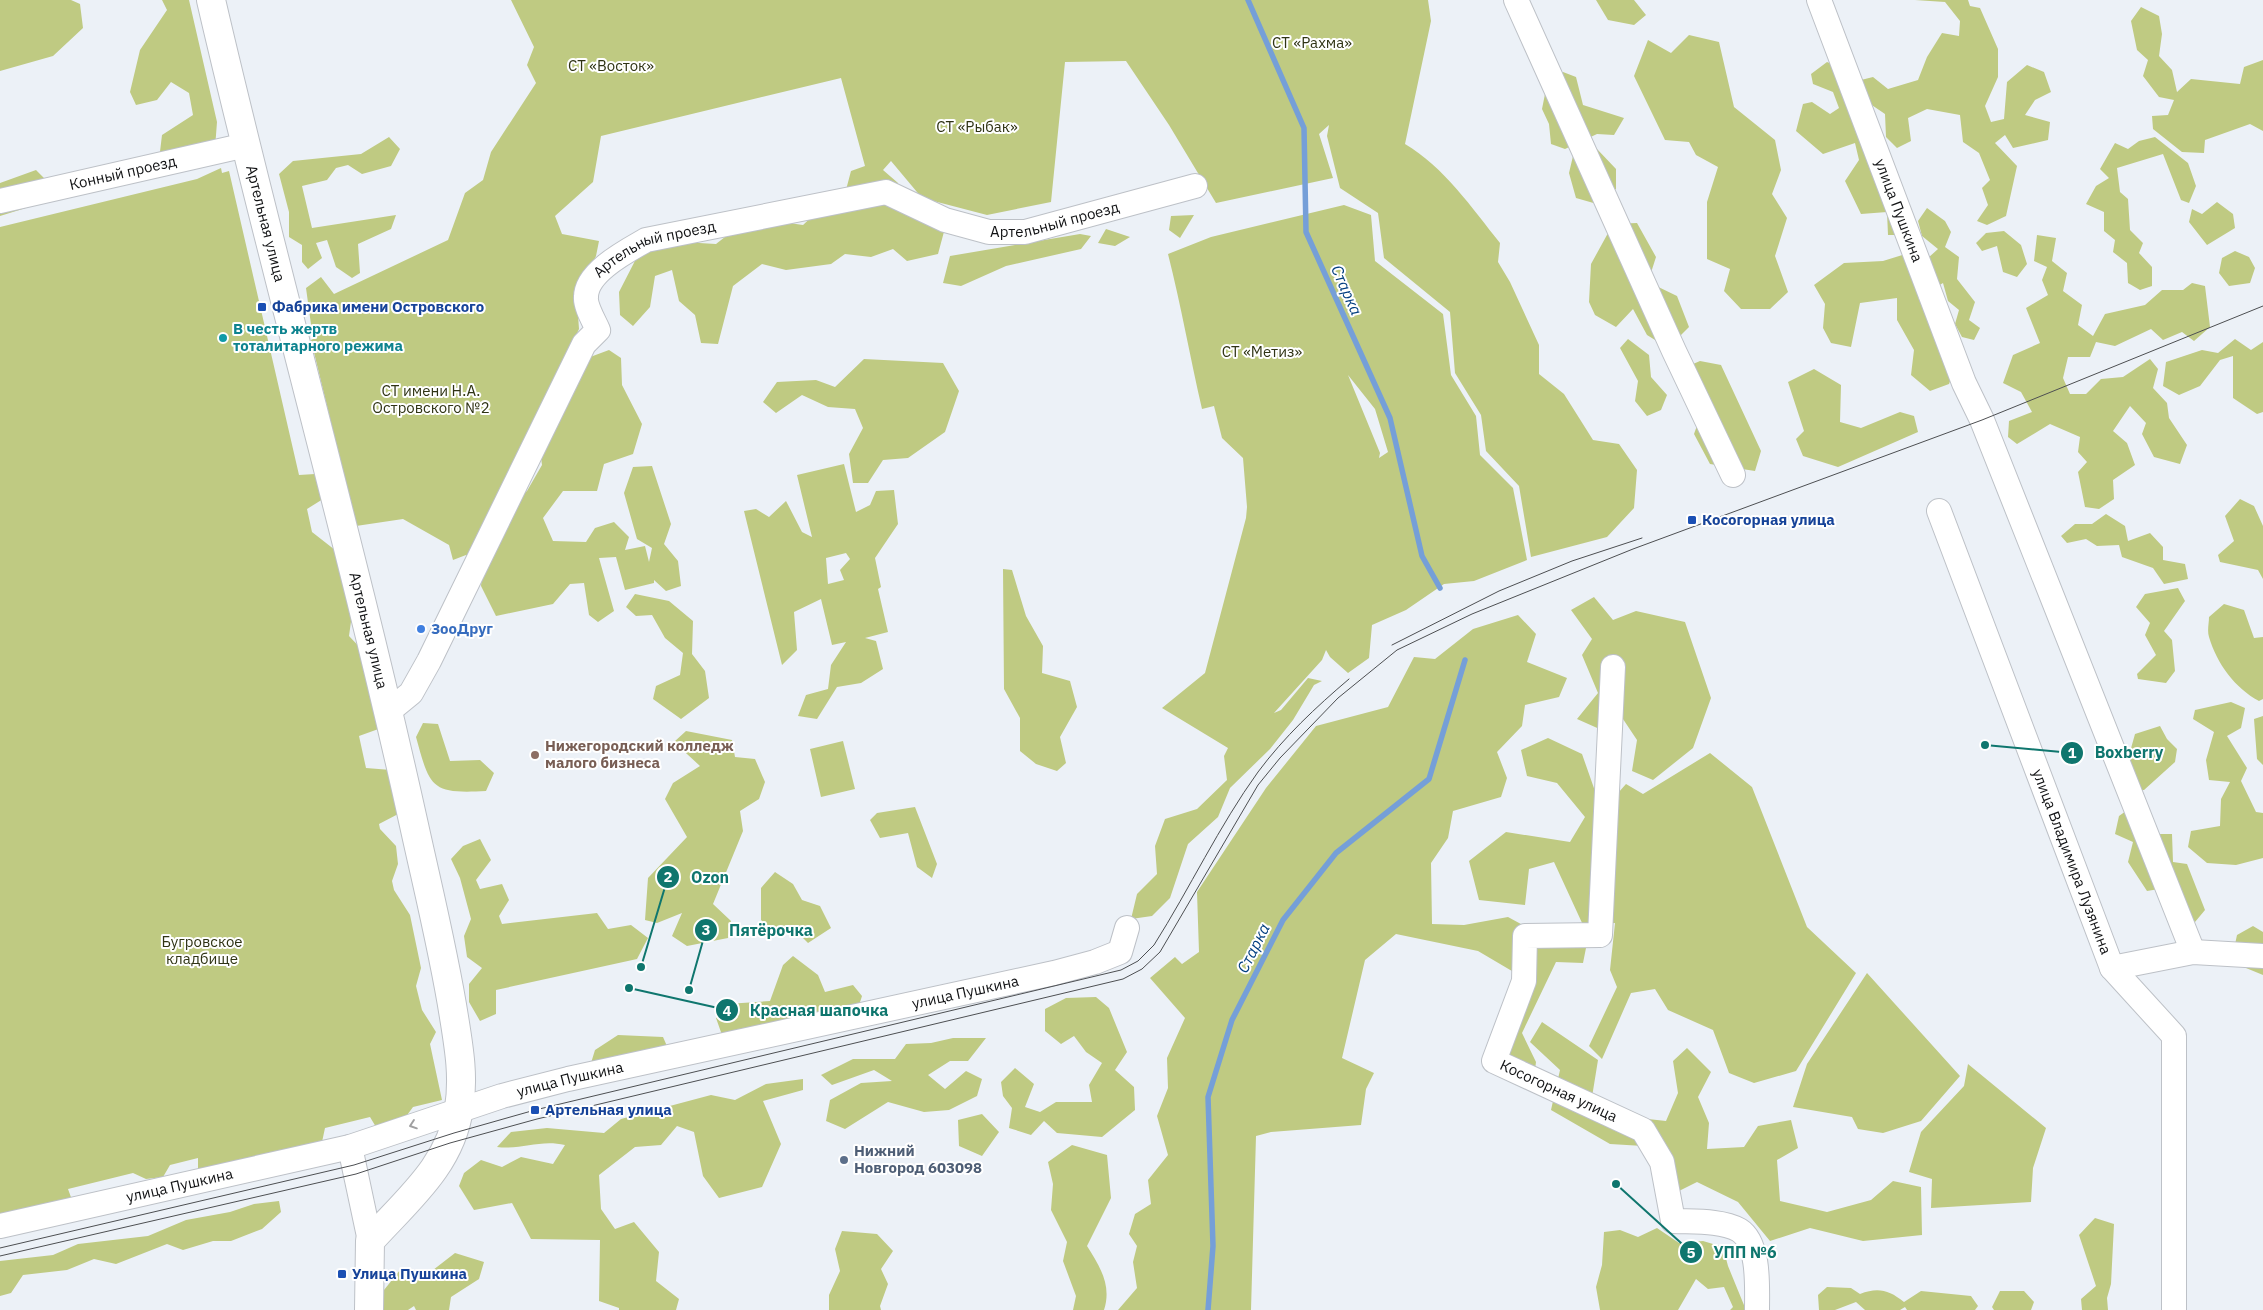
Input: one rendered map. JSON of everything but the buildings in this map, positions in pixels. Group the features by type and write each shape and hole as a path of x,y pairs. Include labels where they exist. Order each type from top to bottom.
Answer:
{"street":[{"name":"Артельная улица","path":"211,0 389,712 448,981 461,1064 462,1081 459,1110 454,1133 444,1156 370,1241"},
{"path":"1516,0 1674,351 1733,475"},
{"name":"улица Пушкина","path":"1819,0 1964,383 1982,420 2193,952"},
{"name":"Конный проезд","path":"0,200 246,145"},
{"name":"Артельный проезд","path":"389,712 411,693 429,661 584,344 598,330 585,297 591,280 618,257 646,240 886,192 945,220 989,232 1025,232 1195,186"},
{"name":"улица Владимира Лузянина","path":"1939,511 2112,968 2193,952 2263,956"},
{"name":"Косогорная улица","path":"1613,666 1600,935 1525,936 1524,981 1494,1061 1643,1130 1662,1162 1674,1221 1717,1224 1740,1230 1754,1250 1757,1306"},
{"name":"улица Пушкина","path":"0,1226 350,1147 459,1110 568,1079 1054,973 1095,962 1120,952 1126,928"},
{"path":"2112,968 2174,1036 2174,1310"},
{"path":"350,1147 370,1241 369,1310"},
{"path":"363,1208 371,1213 384,1214 401,1206"}],"green space":[{"path":"0,0 71,0 80,4 83,28 53,56 0,71"},
{"path":"162,0 189,0 217,122 215,148 159,160 162,135 193,115 189,93 171,82 157,100 136,105 130,92 140,50 167,10"},
{"path":"511,0 1428,0 1431,21 1405,144 1419,153 1445,176 1500,243 1498,262 1510,282 1539,345 1539,374 1564,394 1593,440 1619,444 1637,470 1634,508 1607,537 1531,557 1519,486 1486,451 1481,415 1455,373 1450,312 1384,258 1378,213 1340,188 1327,136 1329,125 1319,134 1333,178 1216,203 1169,125 1126,61 1065,62 1051,202 987,215 922,198 891,161 883,170 898,183 901,205 945,228 938,254 907,261 893,249 871,257 845,254 831,264 786,270 762,264 733,286 718,344 701,343 695,315 679,301 672,270 655,276 650,307 633,326 620,315 619,292 638,255 682,242 716,244 739,226 775,221 803,225 817,212 842,205 851,171 865,166 841,78 601,136 593,182 555,216 562,234 599,241 596,256 575,300 577,301 579,329 470,557 466,555 453,560 449,545 403,519 356,526 311,340 313,339 306,288 321,277 334,294 448,240 465,193 483,180 491,152 536,83 527,65 534,47"},
{"path":"1596,0 1634,0 1646,15 1634,25 1608,20"},
{"path":"1915,0 1968,0 1970,6 1980,8 1998,49 1998,77 1985,106 1991,122 2004,119 2007,82 2027,65 2044,72 2051,92 2035,100 2025,115 2050,122 2048,140 2013,148 2005,135 1995,143 2017,166 2006,216 1987,225 1977,221 1988,205 1982,188 1990,180 1979,153 1963,142 1960,115 1927,109 1908,118 1911,141 1897,148 1886,137 1885,114 1860,97 1861,80 1873,77 1888,89 1918,80 1927,57 1942,33 1959,36 1960,21 1945,2"},
{"path":"2141,7 2159,16 2162,34 2159,56 2172,70 2177,92 2191,79 2240,84 2244,67 2263,60 2263,131 2250,124 2205,140 2204,153 2182,152 2153,129 2152,116 2168,115 2174,100 2159,97 2143,76 2148,60 2137,50 2131,21"},
{"path":"1689,35 1719,42 1734,107 1775,140 1781,170 1772,194 1787,218 1775,256 1788,292 1770,309 1741,309 1724,291 1730,269 1707,259 1707,202 1718,167 1696,155 1689,142 1665,140 1634,76 1648,40 1671,53"},
{"path":"1827,62 1842,68 1905,235 1888,235 1887,212 1861,214 1845,181 1859,160 1855,143 1823,154 1796,131 1803,104 1812,102 1830,114 1839,108 1833,92 1813,84 1811,74"},
{"path":"1563,72 1576,77 1583,105 1624,118 1614,135 1597,134 1565,149 1551,144 1549,124 1542,109 1547,84"},
{"path":"389,137 400,149 391,166 362,174 348,165 336,168 327,180 302,186 312,228 396,215 391,229 358,244 360,273 352,278 336,267 327,240 316,243 322,258 308,269 302,262 302,245 289,237 289,212 279,174 293,161 361,154"},
{"path":"2155,137 2188,163 2196,186 2189,203 2181,200 2163,154 2117,168 2120,192 2128,199 2130,230 2143,243 2139,253 2152,267 2152,286 2140,290 2128,283 2127,263 2113,252 2115,240 2104,231 2104,212 2086,204 2096,186 2109,178 2100,169 2115,143 2128,149 2139,141"},
{"path":"1597,149 1616,169 1616,189 1597,204 1576,198 1569,173 1573,156"},
{"name":"Бугровское кладбище","path":"221,168 222,173 229,171 299,475 315,474 323,499 307,509 312,532 335,550 353,607 349,636 368,656 384,727 359,736 366,768 391,770 402,812 379,824 380,829 396,846 398,864 392,881 394,890 410,915 421,968 416,986 422,1010 436,1032 430,1044 442,1100 413,1107 402,1122 376,1127 370,1117 325,1128 322,1142 198,1172 198,1158 170,1165 163,1177 146,1179 133,1173 68,1189 72,1200 9,1218 0,1214 0,227 197,179"},
{"path":"36,170 51,185 45,202 0,216 0,183"},
{"path":"2217,202 2233,214 2235,228 2207,245 2189,222 2192,209 2202,214"},
{"name":"СТ «Метиз»","path":"1344,205 1371,215 1375,261 1443,314 1451,375 1476,416 1480,455 1513,488 1527,560 1474,581 1444,584 1406,610 1372,625 1369,658 1348,673 1330,657 1326,650 1322,660 1274,713 1281,710 1308,678 1322,681 1314,685 1293,720 1270,749 1230,788 1218,817 1188,844 1170,898 1152,916 1131,919 1137,894 1157,874 1155,846 1165,819 1197,809 1227,780 1224,756 1228,748 1162,708 1205,673 1246,518 1247,507 1243,458 1222,438 1214,406 1202,409 1168,254 1211,237","holes":["1348,375 1375,409 1388,452 1379,458 1380,453"]},
{"path":"1927,208 1945,221 1951,232 1945,247 1959,257 1957,279 1975,302 1969,320 1980,328 1974,340 1962,337 1955,324 1959,310 1948,301 1943,283 1918,298 1941,329 1937,346 1955,368 1949,384 1930,391 1911,375 1914,350 1897,320 1897,298 1860,303 1851,347 1831,343 1823,328 1825,304 1814,285 1844,263 1883,261 1912,252 1928,258 1938,249 1922,236 1918,221"},
{"path":"1194,215 1180,238 1169,230 1171,216"},
{"path":"1637,223 1656,257 1648,282 1677,296 1689,327 1668,348 1647,335 1633,309 1616,327 1595,315 1589,302 1591,264 1613,224"},
{"path":"1106,229 1130,237 1115,246 1098,243"},
{"path":"2004,231 2021,245 2027,264 2017,277 2003,272 1997,246 1982,251 1976,243 1986,233"},
{"path":"1080,234 1091,236 1081,249 1006,266 961,286 943,283 950,256"},
{"path":"2037,235 2056,238 2052,261 2067,273 2063,291 2082,305 2078,325 2093,336 2105,314 2145,305 2162,290 2183,290 2192,283 2205,286 2210,327 2194,341 2182,332 2163,340 2151,329 2115,346 2096,342 2090,357 2068,357 2063,378 2070,394 2086,394 2101,379 2123,377 2150,359 2158,369 2153,388 2167,403 2169,418 2187,445 2180,464 2154,457 2142,434 2146,423 2130,406 2113,431 2127,443 2135,465 2113,480 2114,499 2099,509 2085,507 2078,472 2087,462 2078,452 2080,437 2050,424 2017,444 2008,437 2009,421 2032,412 2021,392 2003,383 2013,355 2040,343 2026,308 2048,295 2042,280 2047,267 2034,261"},
{"path":"2235,251 2249,257 2255,268 2250,283 2229,286 2219,273 2222,258"},
{"path":"1628,339 1649,355 1651,377 1667,395 1661,410 1647,416 1635,401 1638,381 1620,348"},
{"path":"2235,339 2251,350 2263,342 2263,412 2257,414 2233,398 2233,356 2220,360 2200,386 2179,395 2163,386 2166,362 2202,350 2218,353"},
{"path":"609,350 621,358 622,385 642,424 633,454 604,464 597,491 563,491 543,518 553,541 586,542 595,528 614,522 629,537 625,550 645,546 649,562 652,548 637,539 624,493 633,467 652,466 671,524 664,544 678,561 681,586 666,591 654,580 654,583 625,590 616,557 599,558 614,611 598,622 589,615 584,583 570,584 553,604 496,616 481,586 484,553 509,505 527,491 542,465 539,442 566,366"},
{"path":"864,359 943,363 959,391 945,432 908,458 883,460 868,483 853,483 849,454 863,428 855,409 828,407 802,395 776,413 763,402 777,382 816,380 835,387"},
{"path":"1700,361 1721,365 1761,451 1755,471 1710,464 1694,434 1704,406 1686,367"},
{"path":"1814,369 1841,385 1840,422 1861,428 1900,412 1914,416 1918,432 1838,467 1803,456 1796,439 1804,431 1788,382"},
{"path":"844,464 856,512 870,505 876,491 894,490 898,524 875,558 881,587 878,589 888,632 865,638 876,641 883,669 861,683 837,687 817,719 798,716 806,695 828,689 831,665 846,642 832,645 821,599 794,612 797,650 782,665 744,511 756,509 769,517 786,501 802,532 812,537 797,475","holes":["846,553 850,559 840,570 844,580 828,584 826,558"]},
{"path":"2240,499 2254,506 2263,526 2263,579 2258,570 2220,562 2218,555 2234,541 2225,516"},
{"path":"2106,514 2125,526 2128,541 2150,533 2163,547 2163,560 2185,564 2188,579 2164,584 2153,568 2122,557 2119,545 2097,546 2086,539 2067,543 2061,536 2075,524 2092,524"},
{"path":"1003,569 1012,570 1026,616 1043,646 1042,673 1070,681 1077,707 1060,737 1066,763 1057,771 1036,764 1020,751 1020,718 1004,689"},
{"path":"2178,588 2185,601 2164,631 2172,640 2175,671 2166,683 2138,679 2137,674 2156,655 2145,635 2150,623 2136,607 2145,594"},
{"path":"635,594 669,601 693,621 692,654 705,671 709,698 681,719 653,699 656,686 680,675 683,653 665,638 652,615 636,616 626,607"},
{"path":"1594,597 1613,620 1636,611 1685,622 1711,698 1693,748 1653,780 1632,771 1637,740 1623,719 1604,731 1577,719 1598,693 1582,655 1592,639 1571,610"},
{"path":"2224,604 2244,610 2254,638 2263,637 2263,699 2259,701 2250,696 2228,674 2212,647 2208,635 2209,617"},
{"path":"1518,615 1536,634 1527,662 1567,678 1559,697 1525,705 1522,726 1497,752 1507,778 1501,797 1453,811 1448,838 1431,863 1432,924 1464,925 1508,917 1532,930 1568,931 1586,948 1583,963 1556,962 1522,1033 1536,1062 1533,1085 1506,1080 1499,1056 1517,974 1478,951 1396,934 1365,960 1342,1058 1374,1073 1366,1089 1361,1125 1271,1132 1256,1136 1251,1310 1118,1310 1137,1288 1133,1262 1137,1246 1129,1234 1135,1214 1151,1204 1148,1180 1168,1155 1157,1116 1168,1088 1167,1058 1185,1018 1150,978 1175,957 1182,964 1199,952 1197,892 1266,788 1316,726 1388,707 1414,657 1435,659 1473,629"},
{"path":"2231,702 2245,708 2241,728 2227,736 2247,768 2241,781 2256,812 2263,813 2263,858 2236,865 2207,863 2188,847 2191,831 2220,826 2221,799 2230,782 2209,780 2206,760 2214,732 2193,719 2195,710"},
{"path":"2263,716 2263,765 2257,759 2254,719"},
{"path":"423,723 438,724 450,761 480,760 494,773 486,791 454,791 443,789 436,784 425,767 416,737"},
{"path":"2160,726 2167,739 2177,749 2175,762 2144,790 2128,791 2123,777 2135,734"},
{"path":"686,731 732,740 735,757 755,759 765,782 759,799 740,811 743,831 713,904 731,921 728,938 687,946 672,936 682,913 657,923 645,920 648,878 687,837 665,799 673,783 700,766 674,742"},
{"path":"1548,738 1582,754 1602,811 1626,784 1643,794 1710,753 1752,787 1807,927 1856,973 1796,1071 1754,1083 1729,1073 1713,1030 1668,1010 1655,989 1631,993 1602,1059 1589,1046 1617,987 1610,970 1615,923 1583,925 1554,862 1529,869 1525,905 1479,900 1469,861 1506,832 1570,842 1585,817 1557,783 1527,776 1521,750"},
{"path":"843,741 855,789 821,797 810,749"},
{"path":"2133,806 2147,834 2172,834 2173,862 2187,864 2205,910 2195,922 2162,904 2159,889 2147,891 2128,862 2133,842 2115,834 2119,816"},
{"path":"915,807 937,864 932,878 917,867 908,833 880,838 870,820 877,813"},
{"path":"480,839 491,860 476,880 480,889 502,884 509,900 499,916 502,924 597,913 608,929 631,925 648,938 637,959 496,990 496,1014 480,1021 469,1002 469,984 482,968 467,957 464,936 471,919 460,878 451,859 463,846"},
{"path":"775,872 793,884 802,900 820,906 831,928 808,943 790,925 773,931 761,920 761,888"},
{"path":"2253,926 2263,932 2263,975 2246,968 2234,949 2237,935"},
{"path":"793,956 818,975 825,992 853,985 862,996 854,1021 728,1052 716,1018 727,1004 770,1001 783,965"},
{"path":"1867,973 1960,1076 1921,1121 1883,1133 1858,1129 1852,1117 1793,1107 1807,1064"},
{"path":"1096,997 1109,1008 1127,1052 1115,1070 1134,1087 1135,1110 1102,1137 1057,1133 1044,1121 1031,1135 1009,1128 1012,1108 1003,1096 1001,1082 1015,1068 1034,1084 1025,1107 1040,1112 1056,1102 1092,1102 1089,1085 1102,1063 1086,1052 1074,1036 1061,1044 1045,1031 1045,1009 1066,998"},
{"path":"1542,1022 1598,1060 1592,1097 1621,1116 1666,1121 1678,1093 1673,1061 1687,1048 1711,1072 1698,1097 1709,1123 1707,1149 1744,1147 1758,1126 1791,1120 1798,1148 1777,1160 1780,1201 1827,1212 1871,1200 1893,1181 1921,1187 1922,1235 1863,1241 1810,1228 1770,1241 1738,1202 1697,1182 1675,1193 1660,1147 1610,1144 1551,1110 1560,1070 1530,1042"},
{"path":"618,1035 663,1037 670,1053 591,1063 595,1050"},
{"path":"953,1038 986,1038 968,1061 950,1061 928,1075 945,1089 966,1071 982,1079 977,1096 949,1110 924,1112 888,1102 845,1129 826,1121 830,1100 861,1083 892,1081 874,1070 832,1085 821,1075 853,1059 895,1059 906,1044 931,1043"},
{"path":"1968,1064 2046,1128 2033,1168 2031,1202 1931,1208 1932,1179 1909,1172 1921,1132 1964,1086"},
{"path":"803,1079 803,1090 763,1101 781,1144 762,1187 719,1198 703,1176 694,1132 677,1126 661,1145 635,1147 599,1175 601,1209 615,1229 634,1222 659,1252 656,1281 679,1299 676,1310 619,1310 619,1308 599,1301 600,1240 531,1239 512,1203 474,1210 459,1186 464,1173 481,1160 502,1167 521,1157 553,1164 565,1145 547,1143 506,1148 497,1147 511,1132 547,1128 604,1133 621,1119 711,1095 735,1100 766,1084"},
{"path":"982,1114 999,1132 982,1156 959,1146 958,1120"},
{"path":"1072,1145 1107,1155 1111,1198 1087,1246 1106,1284 1107,1292 1104,1310 1073,1310 1076,1296 1063,1261 1067,1242 1051,1210 1053,1184 1048,1162"},
{"path":"279,1201 281,1212 262,1229 231,1241 213,1241 183,1250 167,1244 116,1264 94,1259 67,1270 23,1275 11,1293 0,1296 0,1261 53,1255 78,1244 148,1236 186,1220 230,1212 254,1204"},
{"path":"2095,1218 2114,1224 2111,1284 2107,1298 2108,1310 2082,1310 2081,1299 2096,1286 2079,1235"},
{"path":"1657,1228 1679,1243 1703,1241 1723,1247 1728,1266 1746,1310 1730,1310 1733,1307 1724,1287 1708,1289 1696,1279 1678,1310 1600,1310 1596,1287 1602,1265 1604,1232 1620,1230 1638,1237"},
{"path":"842,1231 877,1234 893,1251 881,1269 888,1284 880,1306 881,1310 829,1310 829,1295 840,1271 835,1249"},
{"path":"455,1253 484,1262 479,1279 451,1297 449,1310 416,1310 414,1306 408,1310 372,1310 372,1305 400,1270 424,1277"},
{"path":"1827,1287 1851,1288 1860,1294 1878,1290 1888,1292 1904,1302 1921,1291 1971,1296 1978,1306 1975,1310 1907,1310 1905,1307 1900,1310 1865,1310 1856,1302 1835,1310 1819,1310 1818,1295"},
{"path":"2000,1291 2024,1291 2034,1302 2031,1310 1994,1310 1992,1307"}],"waterway":[{"name":"Старка","path":"1248,0 1304,128 1306,232 1390,418 1422,556 1440,588"},
{"name":"Старка","path":"1208,1310 1213,1246 1208,1097 1232,1020 1283,920 1336,853 1429,779 1465,660"}],"tram line":[{"path":"0,1256 356,1174 450,1143 537,1119 1123,979 1142,969 1160,952 1258,785 1280,758 1338,698 1397,650 1472,614 1633,549 1982,420 2263,306"},
{"path":"1392,645 1499,591 1572,561 1642,538"},
{"path":"0,1248 354,1165 454,1133 535,1110 1121,970 1138,961 1154,945 1217,835 1268,759 1301,723 1349,679"}],"place":[{"name":"Фабрика имени Островского","path":"262,307"},
{"name":"В честь жертв тоталитарного режима","path":"223,338"},
{"name":"Косогорная улица","path":"1692,520"},
{"name":"ЗооДруг","path":"421,629"},
{"name":"Boxberry","path":"1985,745"},
{"name":"Нижегородский колледж малого бизнеса","path":"535,755"},
{"name":"Ozon","path":"641,967"},
{"name":"Красная шапочка","path":"629,988"},
{"name":"Пятёрочка","path":"689,990"},
{"name":"Артельная улица","path":"535,1110"},
{"name":"Нижний Новгород 603098","path":"844,1160"},
{"name":"УПП №6","path":"1616,1184"},
{"name":"Улица Пушкина","path":"342,1274"}],"park label":[{"name":"СТ «Рахма»","path":"1312,43"},
{"name":"СТ «Восток»","path":"611,66"},
{"name":"СТ «Рыбак»","path":"977,127"},
{"name":"СТ имени Н.А. Островского №2","path":"431,400"}]}
